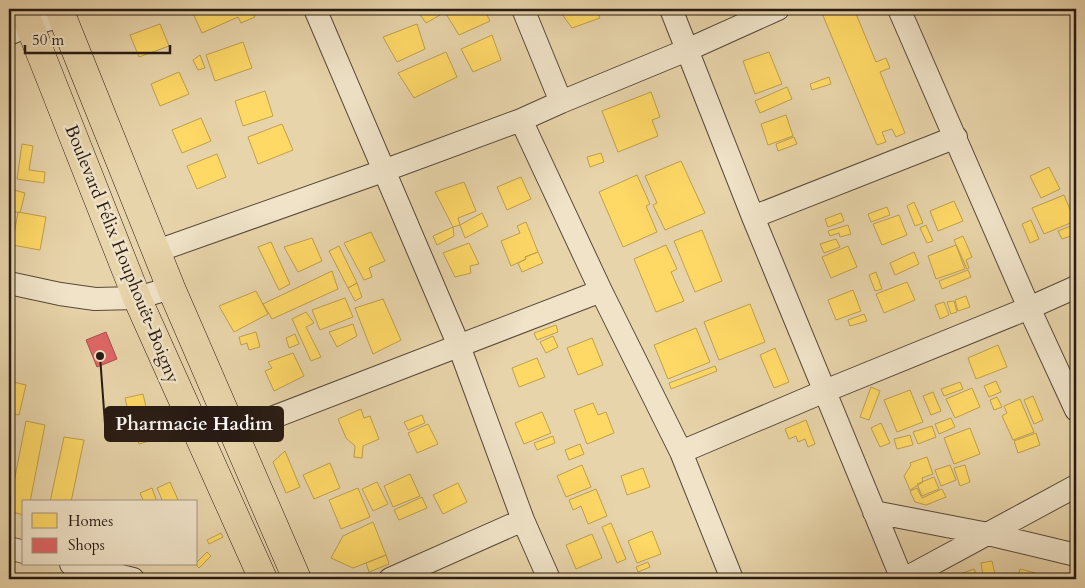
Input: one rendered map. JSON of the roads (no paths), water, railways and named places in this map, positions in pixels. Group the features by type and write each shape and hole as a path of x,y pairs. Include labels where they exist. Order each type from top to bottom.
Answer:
{"main road":[{"name":"Boulevard Félix Houphouët-Boigny","path":"60,12 171,288 235,432 297,579"},
{"name":"Boulevard Félix Houphouët-Boigny","path":"20,22 137,298 263,579"}],"street":[{"path":"315,9 459,346 523,520 549,579"},
{"path":"523,9 561,102"},
{"path":"671,9 753,217 903,579 1076,486"},
{"path":"156,251 521,120 687,50 778,9"},
{"path":"899,9 1029,308 1076,410"},
{"path":"20,22 60,12"},
{"path":"521,120 601,291 681,452 732,579"},
{"path":"753,217 956,137"},
{"path":"9,283 86,298 137,298 171,288"},
{"path":"681,452 1076,287"},
{"path":"235,432 601,291"},
{"path":"874,512 988,534 1076,555"},
{"path":"390,579 523,520"},
{"path":"9,548 22,551"},
{"path":"79,566 133,579"}],"place":[{"name":"Pharmacie Hadim","path":"100,356"}]}
